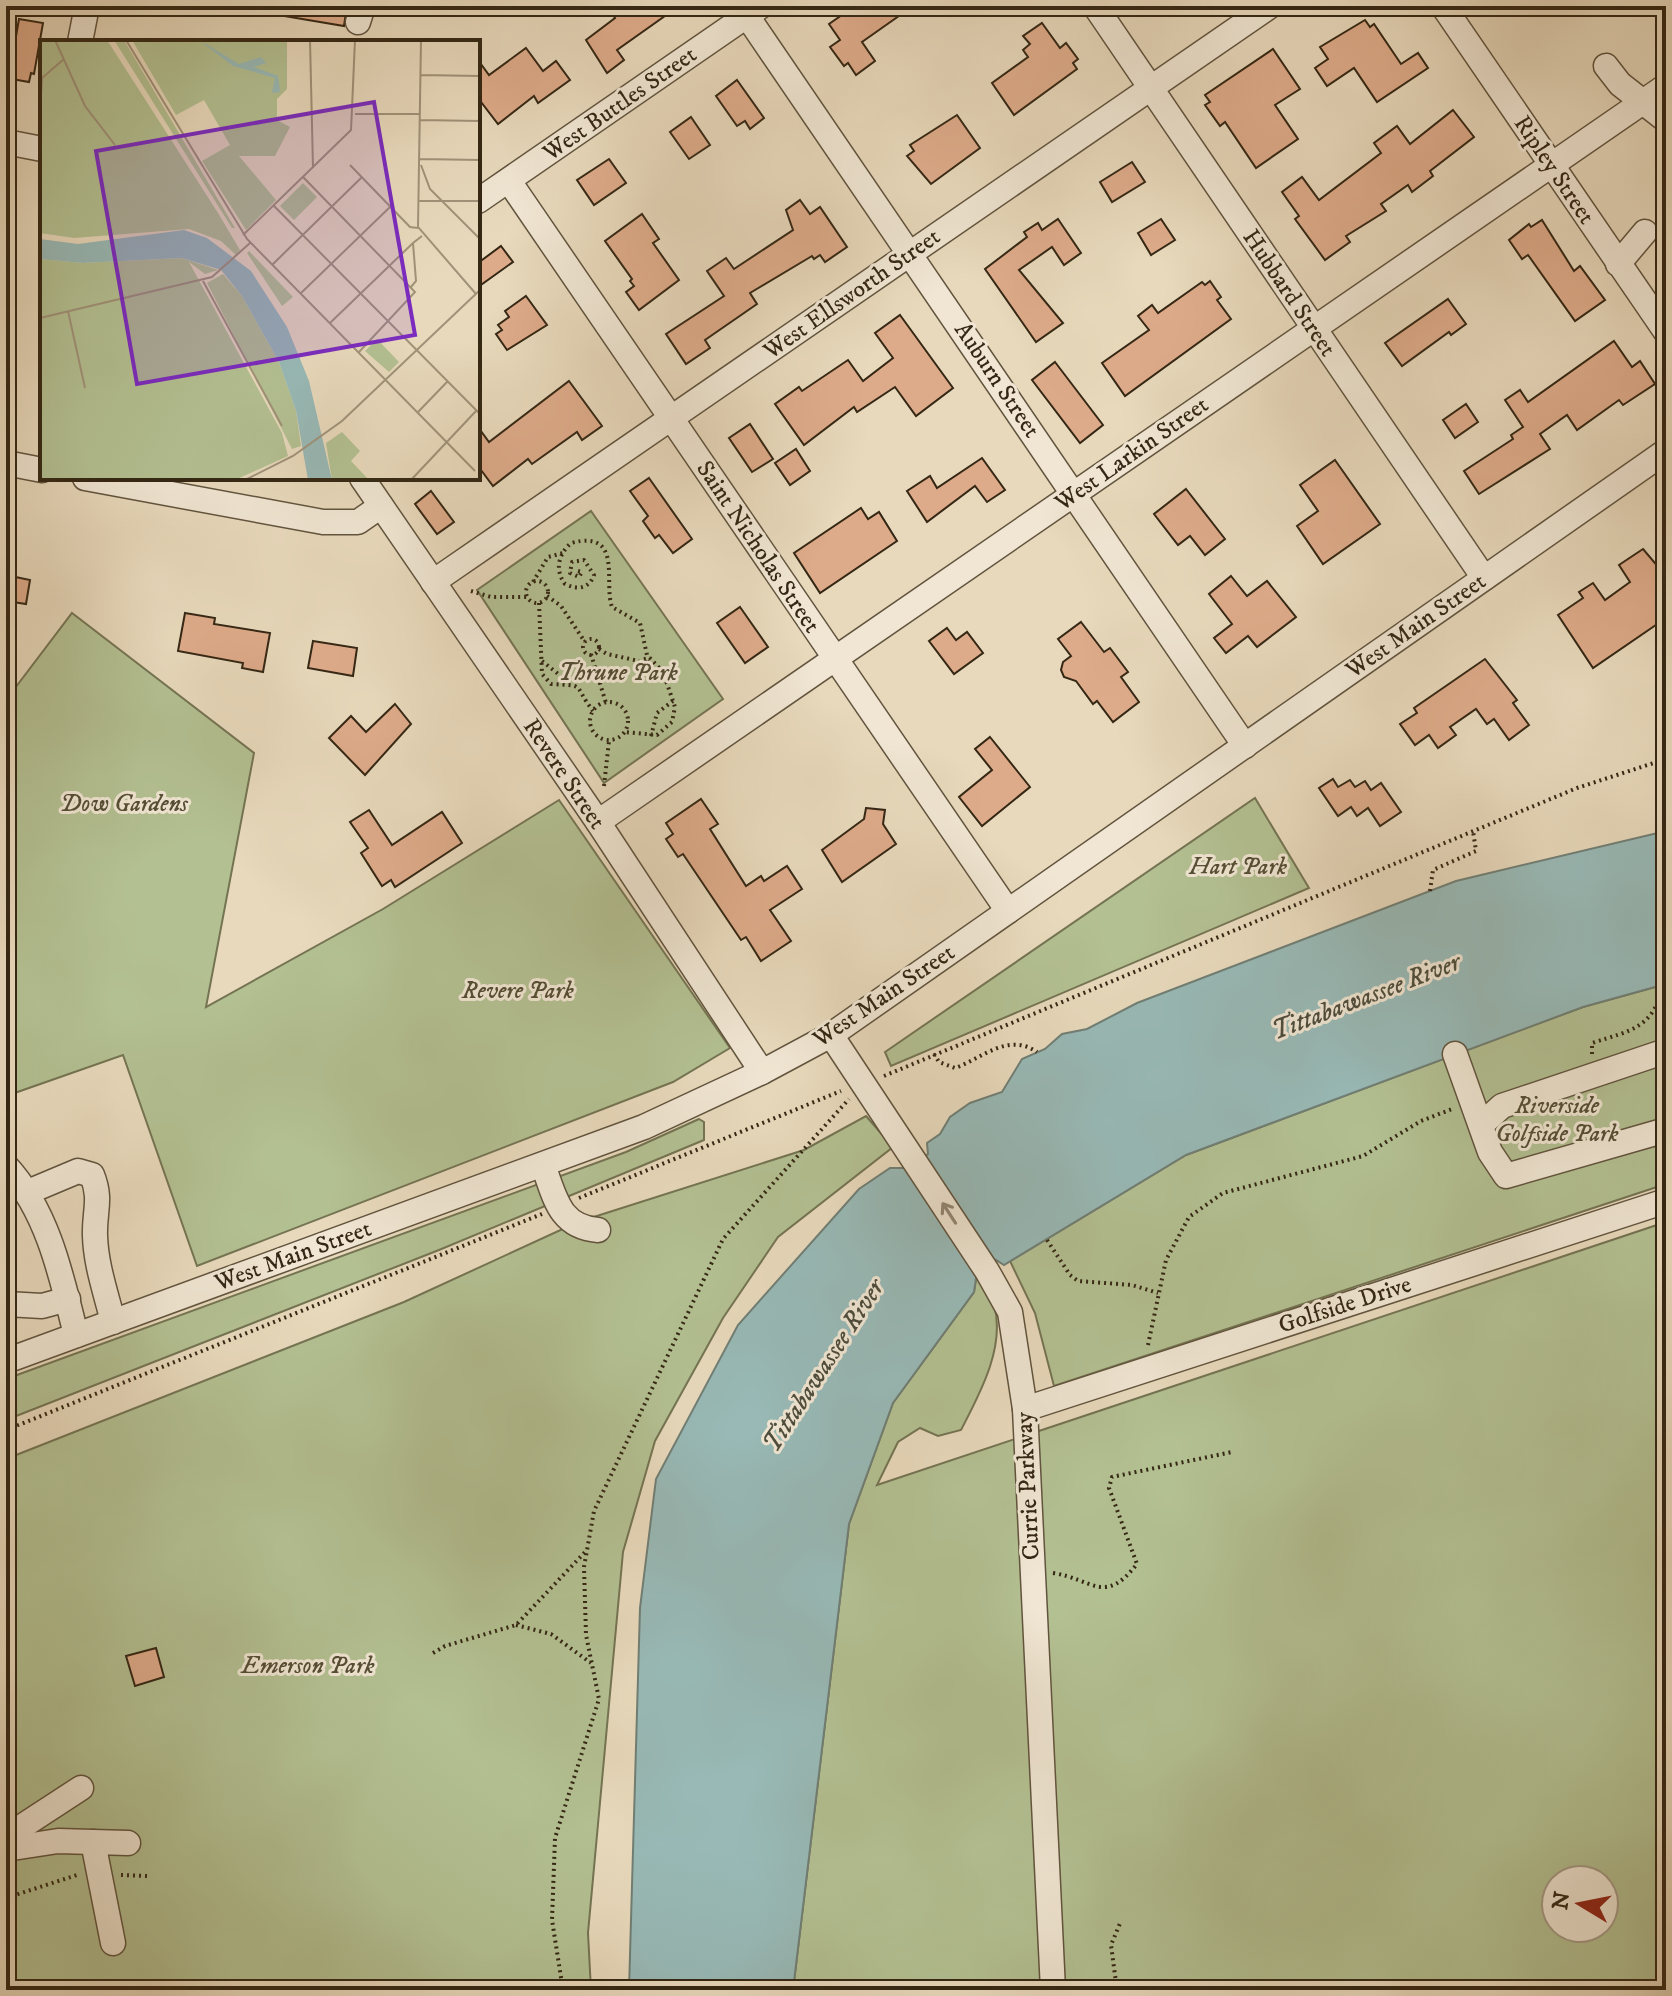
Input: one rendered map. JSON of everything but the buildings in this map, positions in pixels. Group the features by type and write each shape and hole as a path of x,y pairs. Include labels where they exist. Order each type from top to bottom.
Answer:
{"street":[{"path":"80,40 87,6"},
{"name":"Hubbard Street","path":"1095,6 1484,578"},
{"name":"West Ellsworth Street","path":"433,582 1270,6"},
{"name":"Ripley Street","path":"1443,6 1666,332"},
{"name":"West Buttles Street","path":"480,200 754,11"},
{"name":"Auburn Street","path":"754,11 910,253 1245,746"},
{"path":"1606,66 1641,103 1666,120"},
{"name":"West Larkin Street","path":"598,822 1666,86"},
{"path":"6,142 40,149"},
{"name":"Saint Nicholas Street","path":"509,181 1008,911"},
{"path":"1618,264 1645,232"},
{"name":"West Main Street","path":"6,1361 644,1127 762,1072 831,1035 1666,451"},
{"path":"6,463 40,470"},
{"path":"96,480 323,522 358,522 381,506"},
{"name":"Revere Street","path":"363,480 598,822 762,1072"},
{"name":"Currie Parkway","path":"831,1035 987,1271 1010,1312 1025,1409 1053,1990"},
{"path":"1481,1125 1502,1106 1666,1051"},
{"path":"1455,1054 1490,1152 1506,1176 1666,1130"},
{"path":"543,1165 564,1218 582,1229 598,1230"},
{"path":"6,1166 28,1192 68,1299 76,1335"},
{"path":"28,1192 78,1171 92,1175 99,1193 95,1233 97,1264 113,1322"},
{"name":"Golfside Drive","path":"1025,1409 1666,1201"},
{"path":"6,1304 42,1306 68,1299"},
{"path":"6,1837 81,1788"},
{"path":"6,1849 58,1841 128,1843"},
{"path":"93,1842 113,1943"}],"path":[{"path":"578,571 582,572 579,577 570,573 572,562 584,560 593,570 592,581 580,588 565,584 558,566 571,543 594,543 605,551 611,565 608,593 612,607 640,623 649,668 644,671 638,667 639,661"},
{"path":"527,597 526,590 548,557 563,553"},
{"path":"533,582 544,583 547,596 561,606 585,642 585,652 591,654"},
{"path":"471,591 491,597 527,597 539,603"},
{"path":"539,603 547,596"},
{"path":"539,603 542,619 538,644 545,681 558,684 567,681"},
{"path":"585,642 594,640 599,649 607,654 639,661 648,659"},
{"path":"591,654 599,649"},
{"path":"591,654 606,703"},
{"path":"609,740 624,732 651,736 663,732 672,722 673,701 663,672 648,659"},
{"path":"542,661 577,687 593,711 593,730 609,740"},
{"path":"651,736 657,713 673,701"},
{"path":"593,711 606,703 615,703 624,710 628,721 624,732"},
{"path":"604,786 609,740"},
{"path":"6,1430 934,1054 1577,788 1666,759"},
{"path":"1430,891 1433,870 1476,851 1473,831"},
{"path":"1593,1060 1592,1043 1639,1028 1656,1009 1664,985"},
{"path":"934,1054 946,1067 955,1068 1001,1045 1027,1046 1037,1052"},
{"path":"563,1990 552,1920 555,1838 599,1699 586,1635 587,1549 594,1511 723,1239 864,1082"},
{"path":"1134,1349 1149,1344 1166,1260 1189,1217 1223,1193 1363,1156 1421,1121 1472,1101"},
{"path":"1047,1240 1070,1275 1078,1281 1132,1285 1158,1293"},
{"path":"1053,1573 1099,1589 1122,1583 1137,1564 1109,1488 1112,1477 1232,1452"},
{"path":"433,1653 445,1646 516,1625 587,1549"},
{"path":"516,1625 551,1634 592,1664"},
{"path":"6,1898 73,1876 147,1876"},
{"path":"1117,1990 1111,1945 1121,1921"}],"green space":[{"name":"Thrune Park","path":"591,511 723,699 604,783 477,590"},
{"name":"Revere Park","path":"72,613 254,753 206,1007 383,909 559,800 730,1048 673,1082 197,1266 123,1055 6,1096 6,700"},
{"name":"Hart Park","path":"1255,798 1309,888 891,1066 885,1052"},
{"name":"Riverside Golfside Park","path":"1666,984 1666,1184 1054,1386 1035,1313 1010,1261 1186,1155 1583,1007"},
{"name":"Emerson Park","path":"866,1116 893,1147 778,1237 723,1318 655,1441 623,1552 588,1933 591,1990 6,1990 6,1459 404,1302 578,1222 804,1150"},
{"path":"699,1119 704,1122 704,1140 439,1250 6,1420 6,1379 626,1152"},
{"path":"1666,1222 1666,1990 793,1990 849,1524 893,1403 974,1292 977,1272 993,1301 997,1321 994,1354 975,1402 961,1430 938,1436 920,1428 898,1442 877,1485"}],"water":[{"name":"Tittabawassee River","path":"1666,831 1666,984 1583,1007 1186,1155 1004,1265 996,1260 977,1272 974,1292 893,1403 849,1524 793,1990 629,1990 640,1608 656,1479 738,1325 859,1189 890,1168 907,1168 928,1154 927,1143 940,1134 950,1117 970,1103 1002,1092 1022,1059 1045,1049 1062,1034 1087,1029 1137,1003 1456,881"}],"park label":[{"name":"Dow Gardens","path":"124,804"}]}
